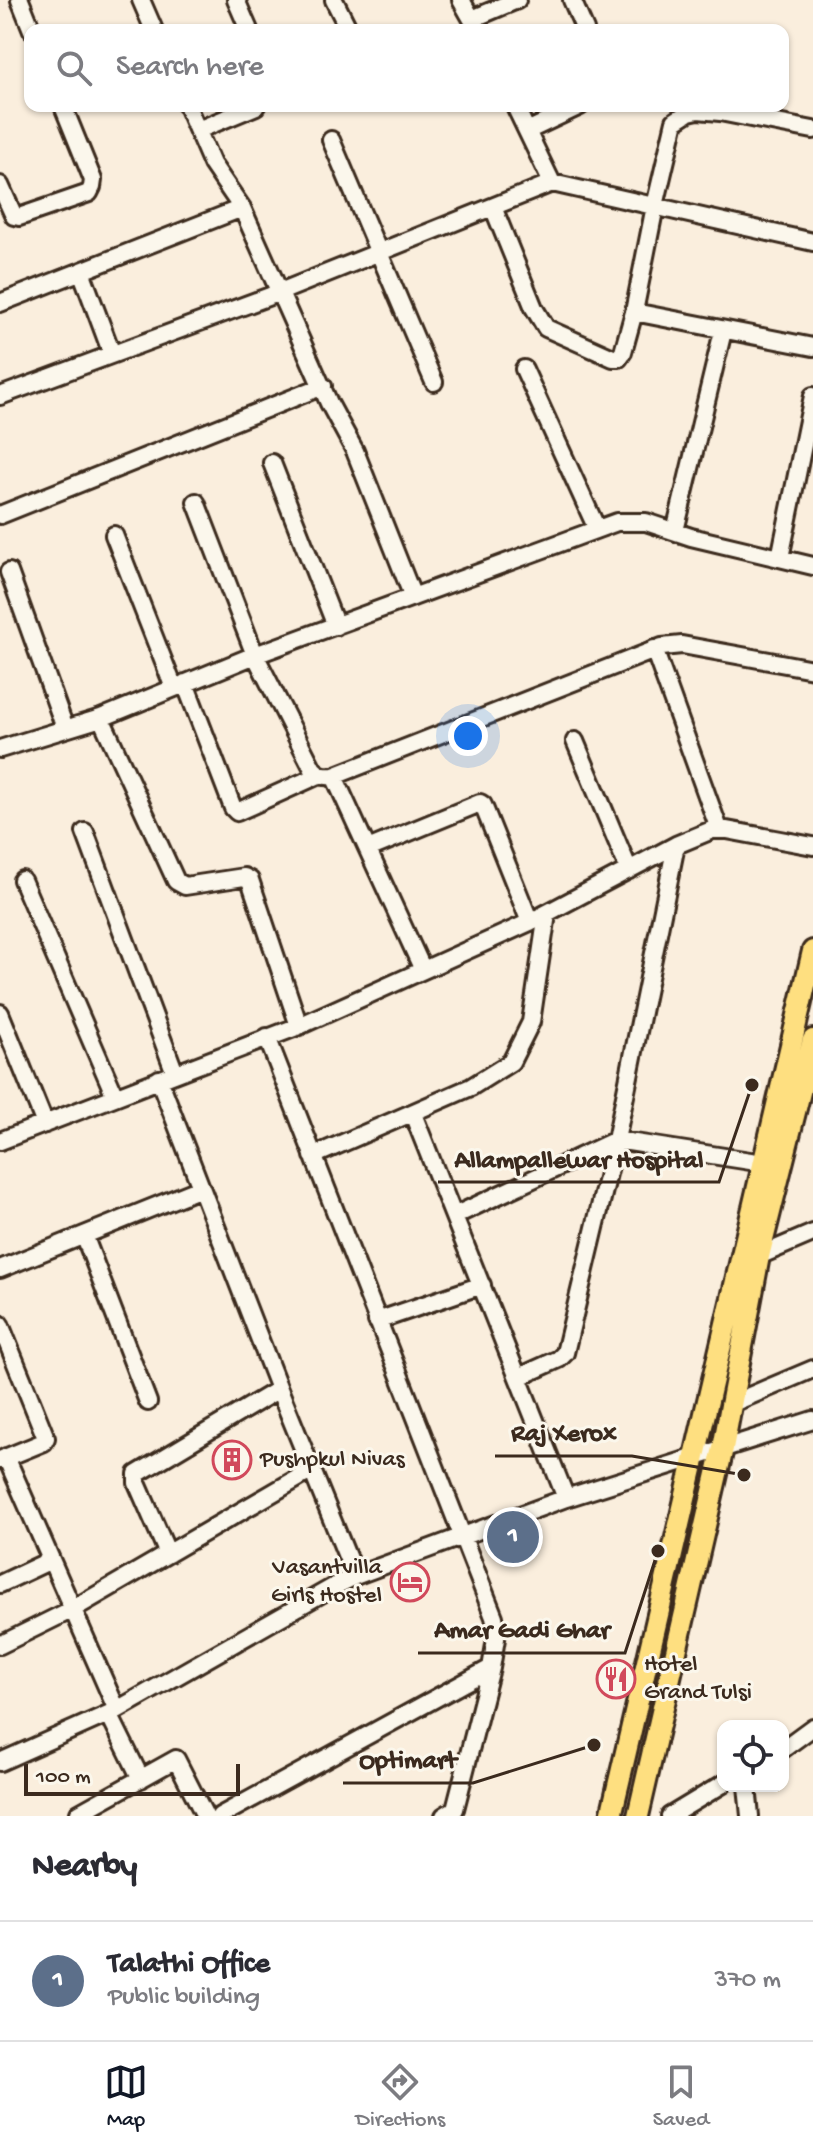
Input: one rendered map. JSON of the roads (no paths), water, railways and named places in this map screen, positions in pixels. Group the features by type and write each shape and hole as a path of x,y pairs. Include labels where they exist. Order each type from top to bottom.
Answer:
{"main road":[{"path":"611,1816 813,951"},
{"path":"638,1816 733,1403 759,1256 813,1040"}],"street":[{"path":"20,0 30,24"},
{"path":"141,0 151,24"},
{"path":"236,0 246,24"},
{"path":"334,0 346,24"},
{"path":"461,0 474,24"},
{"path":"477,24 517,0"},
{"path":"572,0 582,24"},
{"path":"0,185 10,211 19,217 89,193 93,180 65,112"},
{"path":"190,112 212,164 242,208 329,403 355,451 413,597"},
{"path":"198,130 242,112"},
{"path":"518,112 552,183"},
{"path":"527,131 567,112"},
{"path":"493,207 534,308 546,328 619,358 634,312 675,121 689,112"},
{"path":"720,112 813,130"},
{"path":"331,140 434,382"},
{"path":"0,396 281,291 552,183 813,242"},
{"path":"0,303 242,208"},
{"path":"81,271 112,354"},
{"path":"634,312 813,347"},
{"path":"675,531 723,331"},
{"path":"524,369 597,529"},
{"path":"0,515 323,386"},
{"path":"780,558 813,396"},
{"path":"272,463 336,626"},
{"path":"196,502 255,655 313,769 327,776 368,849 423,970"},
{"path":"0,749 101,718 255,655 617,522 646,522 813,566"},
{"path":"114,535 237,812 654,649 682,645 813,669"},
{"path":"9,572 65,728"},
{"path":"654,649 719,829"},
{"path":"101,718 176,881 185,886 244,877 250,880 299,1026"},
{"path":"575,741 629,870"},
{"path":"368,849 480,803 530,922"},
{"path":"0,1141 299,1026 530,922 676,845 719,829 813,846"},
{"path":"85,832 175,1073"},
{"path":"519,1377 559,1359 565,1353 616,1140 676,845"},
{"path":"22,880 115,1096"},
{"path":"313,1156 471,1087 511,1062 531,1022 547,914"},
{"path":"0,1013 45,1124"},
{"path":"267,1037 494,1617 497,1633 491,1668 455,1809 444,1816"},
{"path":"159,1079 355,1576"},
{"path":"413,1114 566,1498"},
{"path":"454,1216 616,1140 763,1163"},
{"path":"0,1269 201,1188"},
{"path":"739,1263 813,1233"},
{"path":"84,1235 148,1402"},
{"path":"377,1321 482,1285"},
{"path":"0,1324 3,1342 46,1438 44,1442 3,1458 73,1609 141,1779"},
{"path":"733,1403 813,1369"},
{"path":"168,1554 137,1483 137,1474 279,1389"},
{"path":"0,1762 113,1712 355,1576 566,1498 813,1420"},
{"path":"0,1645 73,1609 312,1470"},
{"path":"0,1584 51,1560"},
{"path":"220,1816 491,1668"},
{"path":"789,1745 813,1727"},
{"path":"77,1815 176,1759 205,1816"},
{"path":"670,1816 717,1788"},
{"path":"748,1792 750,1816"}],"place":[{"name":"Allampallewar Hospital","path":"752,1085"},
{"name":"Pushpkul Nivas","path":"232,1460"},
{"name":"Raj Xerox","path":"744,1475"},
{"name":"Talathi Office","path":"513,1537"},
{"name":"Amar Gadi Ghar","path":"658,1551"},
{"name":"Vasantvilla Girls Hostel","path":"410,1582"},
{"name":"Hotel Grand Tulsi","path":"616,1679"},
{"name":"Optimart","path":"594,1745"}]}
